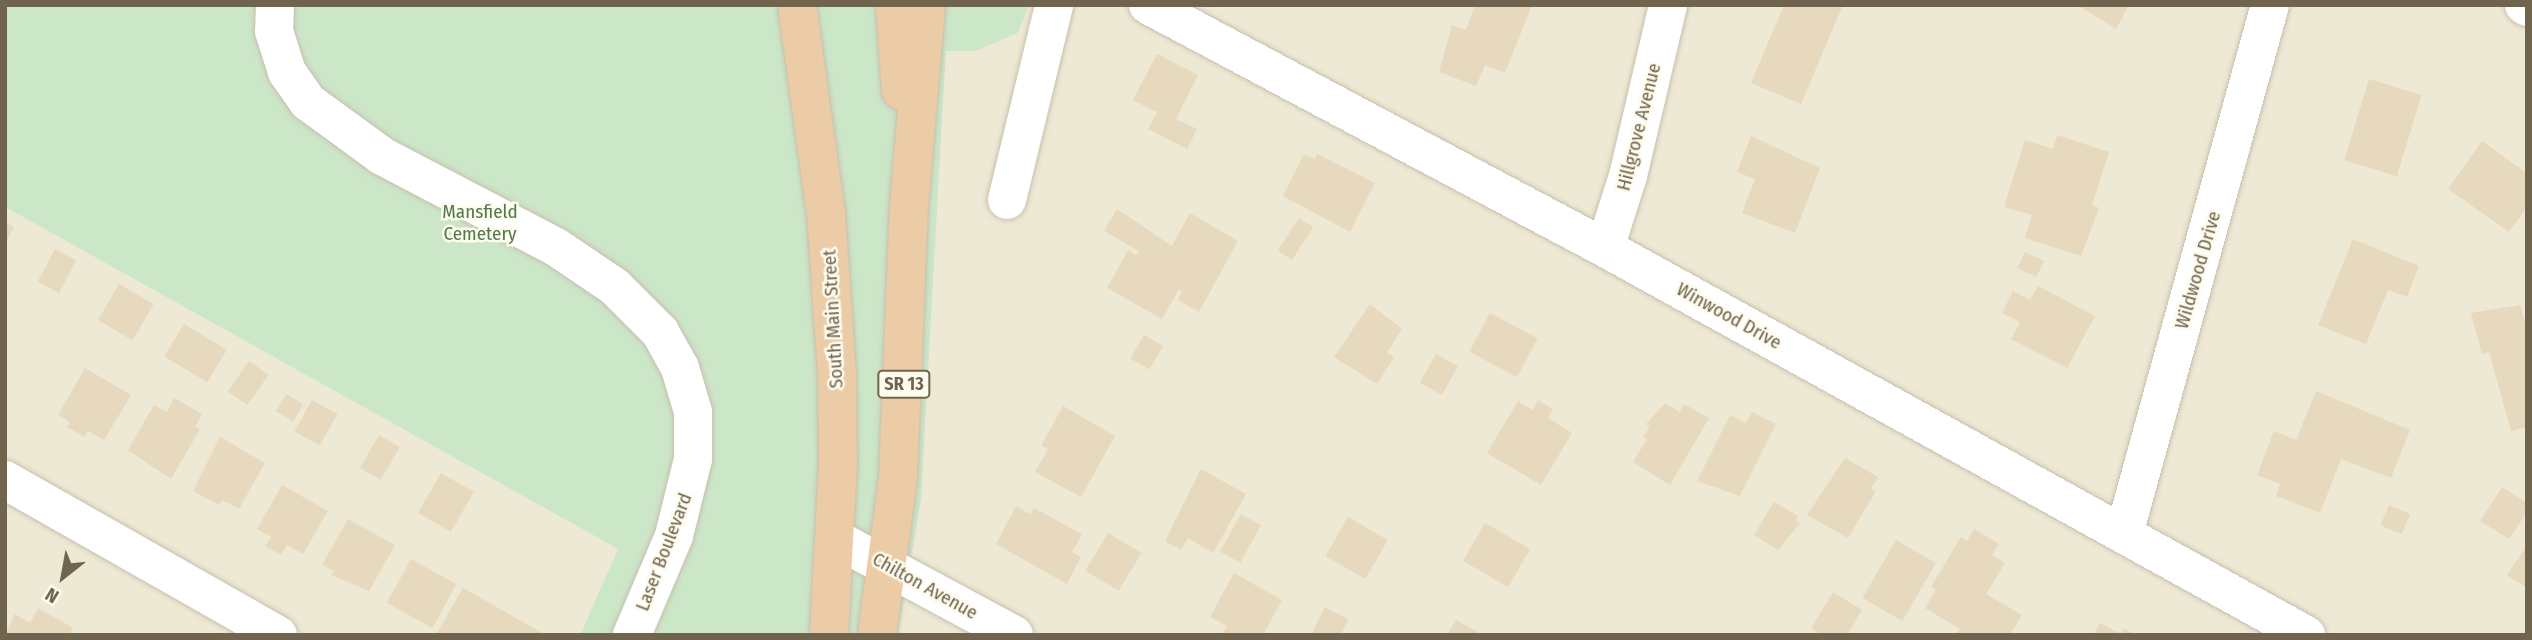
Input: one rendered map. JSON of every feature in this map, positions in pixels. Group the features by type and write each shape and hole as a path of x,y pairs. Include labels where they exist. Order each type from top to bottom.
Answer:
{"highway":[{"name":"South Main Street","path":"797,5 826,213 837,373 836,539 829,635"},
{"name":"SR 13","path":"877,635 887,563 905,379 909,205 895,5"},
{"path":"909,205 926,5"}],"street":[{"name":"Laser Boulevard","path":"275,5 274,31 288,72 308,102 382,156 566,254 615,287 660,332 680,368 693,412 694,459 674,536 632,635"},
{"path":"1007,200 1054,5"},
{"name":"Winwood Drive","path":"1148,5 1605,248 2306,635"},
{"name":"Hillgrove Avenue","path":"1605,248 1628,176 1668,5"},
{"name":"Wildwood Drive","path":"2124,534 2270,5"},
{"path":"5,480 278,635"},
{"name":"Chilton Avenue","path":"836,539 887,563 1014,635"}],"shaded area":[{"path":"1029,5 2527,5 2527,635 898,635 921,500 946,50 976,51 1018,33"},
{"path":"5,207 618,549 580,635 5,635"}],"green space":[{"name":"Mansfield Cemetery","path":"5,5 1029,5 1018,33 976,51 946,51 921,500 898,635 580,635 618,549 5,207"}],"building":[{"path":"1475,5 1532,5 1505,73 1485,65 1476,86 1439,72 1452,25 1466,30"},
{"path":"1784,5 1842,7 1801,104 1751,83"},
{"path":"2077,5 2129,5 2116,29"},
{"path":"1157,54 1198,75 1176,119 1197,129 1187,149 1148,129 1157,112 1133,100"},
{"path":"2369,79 2422,95 2397,176 2344,160"},
{"path":"2057,135 2109,152 2092,205 2099,208 2081,256 2025,238 2032,215 2004,207 2025,140 2053,149"},
{"path":"1751,136 1820,168 1795,233 1742,213 1755,179 1737,172"},
{"path":"2482,141 2525,172 2527,169 2527,207 2509,232 2448,189"},
{"path":"1304,154 1315,159 1317,154 1375,183 1350,232 1283,196"},
{"path":"1117,209 1172,246 1190,213 1238,241 1199,312 1178,300 1182,291 1179,289 1162,319 1107,288 1128,250 1136,255 1139,251 1104,231"},
{"path":"1299,218 1313,227 1292,260 1278,251"},
{"path":"5,222 14,227 5,244"},
{"path":"2353,239 2419,266 2407,297 2388,290 2366,344 2318,325"},
{"path":"55,249 76,260 59,293 38,282"},
{"path":"2025,252 2044,261 2036,277 2017,268"},
{"path":"119,284 154,304 133,340 98,320"},
{"path":"2038,286 2095,316 2067,368 2011,339 2020,322 2002,313 2013,291 2030,300"},
{"path":"1370,304 1402,329 1387,353 1394,357 1377,384 1334,357"},
{"path":"2520,305 2527,330 2527,427 2511,431 2489,352 2482,354 2471,313"},
{"path":"1490,313 1538,338 1517,377 1469,352"},
{"path":"184,324 227,350 207,382 164,357"},
{"path":"1144,335 1163,346 1150,369 1130,358"},
{"path":"1436,354 1458,366 1442,395 1420,383"},
{"path":"249,361 269,375 247,405 228,391"},
{"path":"85,368 131,395 104,440 88,431 84,437 67,427 70,422 58,415"},
{"path":"2316,391 2410,430 2391,478 2341,459 2320,513 2276,496 2280,484 2257,475 2274,431 2296,440"},
{"path":"286,394 303,404 293,421 276,411"},
{"path":"174,398 202,414 195,427 200,429 171,479 128,450 154,405 167,412"},
{"path":"312,400 337,414 320,446 295,431"},
{"path":"1538,400 1553,409 1548,418 1572,433 1541,485 1487,453 1518,401 1532,410"},
{"path":"1665,403 1680,412 1684,404 1709,418 1670,485 1633,462 1647,439 1643,437 1650,426 1646,424"},
{"path":"1063,406 1115,436 1081,497 1035,472 1048,449 1041,446"},
{"path":"1752,412 1776,424 1740,496 1697,481 1730,415 1746,423"},
{"path":"379,435 400,447 381,480 360,468"},
{"path":"220,437 265,463 239,509 222,500 219,505 193,491"},
{"path":"1845,458 1878,477 1871,489 1876,491 1848,538 1807,515"},
{"path":"1201,469 1246,494 1213,553 1188,538 1181,550 1165,541"},
{"path":"441,473 474,492 451,532 418,513"},
{"path":"282,485 328,511 303,554 287,545 281,555 265,546 271,537 257,529"},
{"path":"2502,487 2527,503 2527,512 2509,539 2480,521"},
{"path":"1774,502 1798,516 1795,521 1800,523 1778,550 1754,535"},
{"path":"2389,505 2410,514 2402,534 2380,525"},
{"path":"1016,506 1030,514 1034,508 1082,534 1072,552 1081,557 1067,584 996,544"},
{"path":"1241,514 1261,525 1240,563 1220,552"},
{"path":"1348,517 1388,540 1365,579 1326,556"},
{"path":"348,519 395,545 369,591 331,575 334,571 322,565"},
{"path":"1485,523 1530,549 1508,587 1463,561"},
{"path":"1974,529 1999,544 1992,555 2005,563 1986,594 2022,615 2010,635 1956,635 1960,629 1925,608 1936,590 1931,587 1961,537 1967,541"},
{"path":"1108,533 1141,553 1119,591 1085,571"},
{"path":"1896,540 1936,563 1902,621 1862,598"},
{"path":"2527,545 2527,588 2507,575"},
{"path":"411,559 456,584 432,628 387,603"},
{"path":"1234,573 1282,600 1263,635 1227,635 1223,632 1227,626 1210,617"},
{"path":"463,588 546,635 436,635"},
{"path":"1833,592 1862,610 1847,635 1822,635 1811,628"},
{"path":"1325,607 1349,620 1340,635 1311,635"},
{"path":"38,608 73,628 69,635 5,635 15,614 30,623"},
{"path":"1456,620 1478,632 1476,635 1447,635"},
{"path":"2100,623 2121,634 2124,628 2135,635 2093,635"}]}
